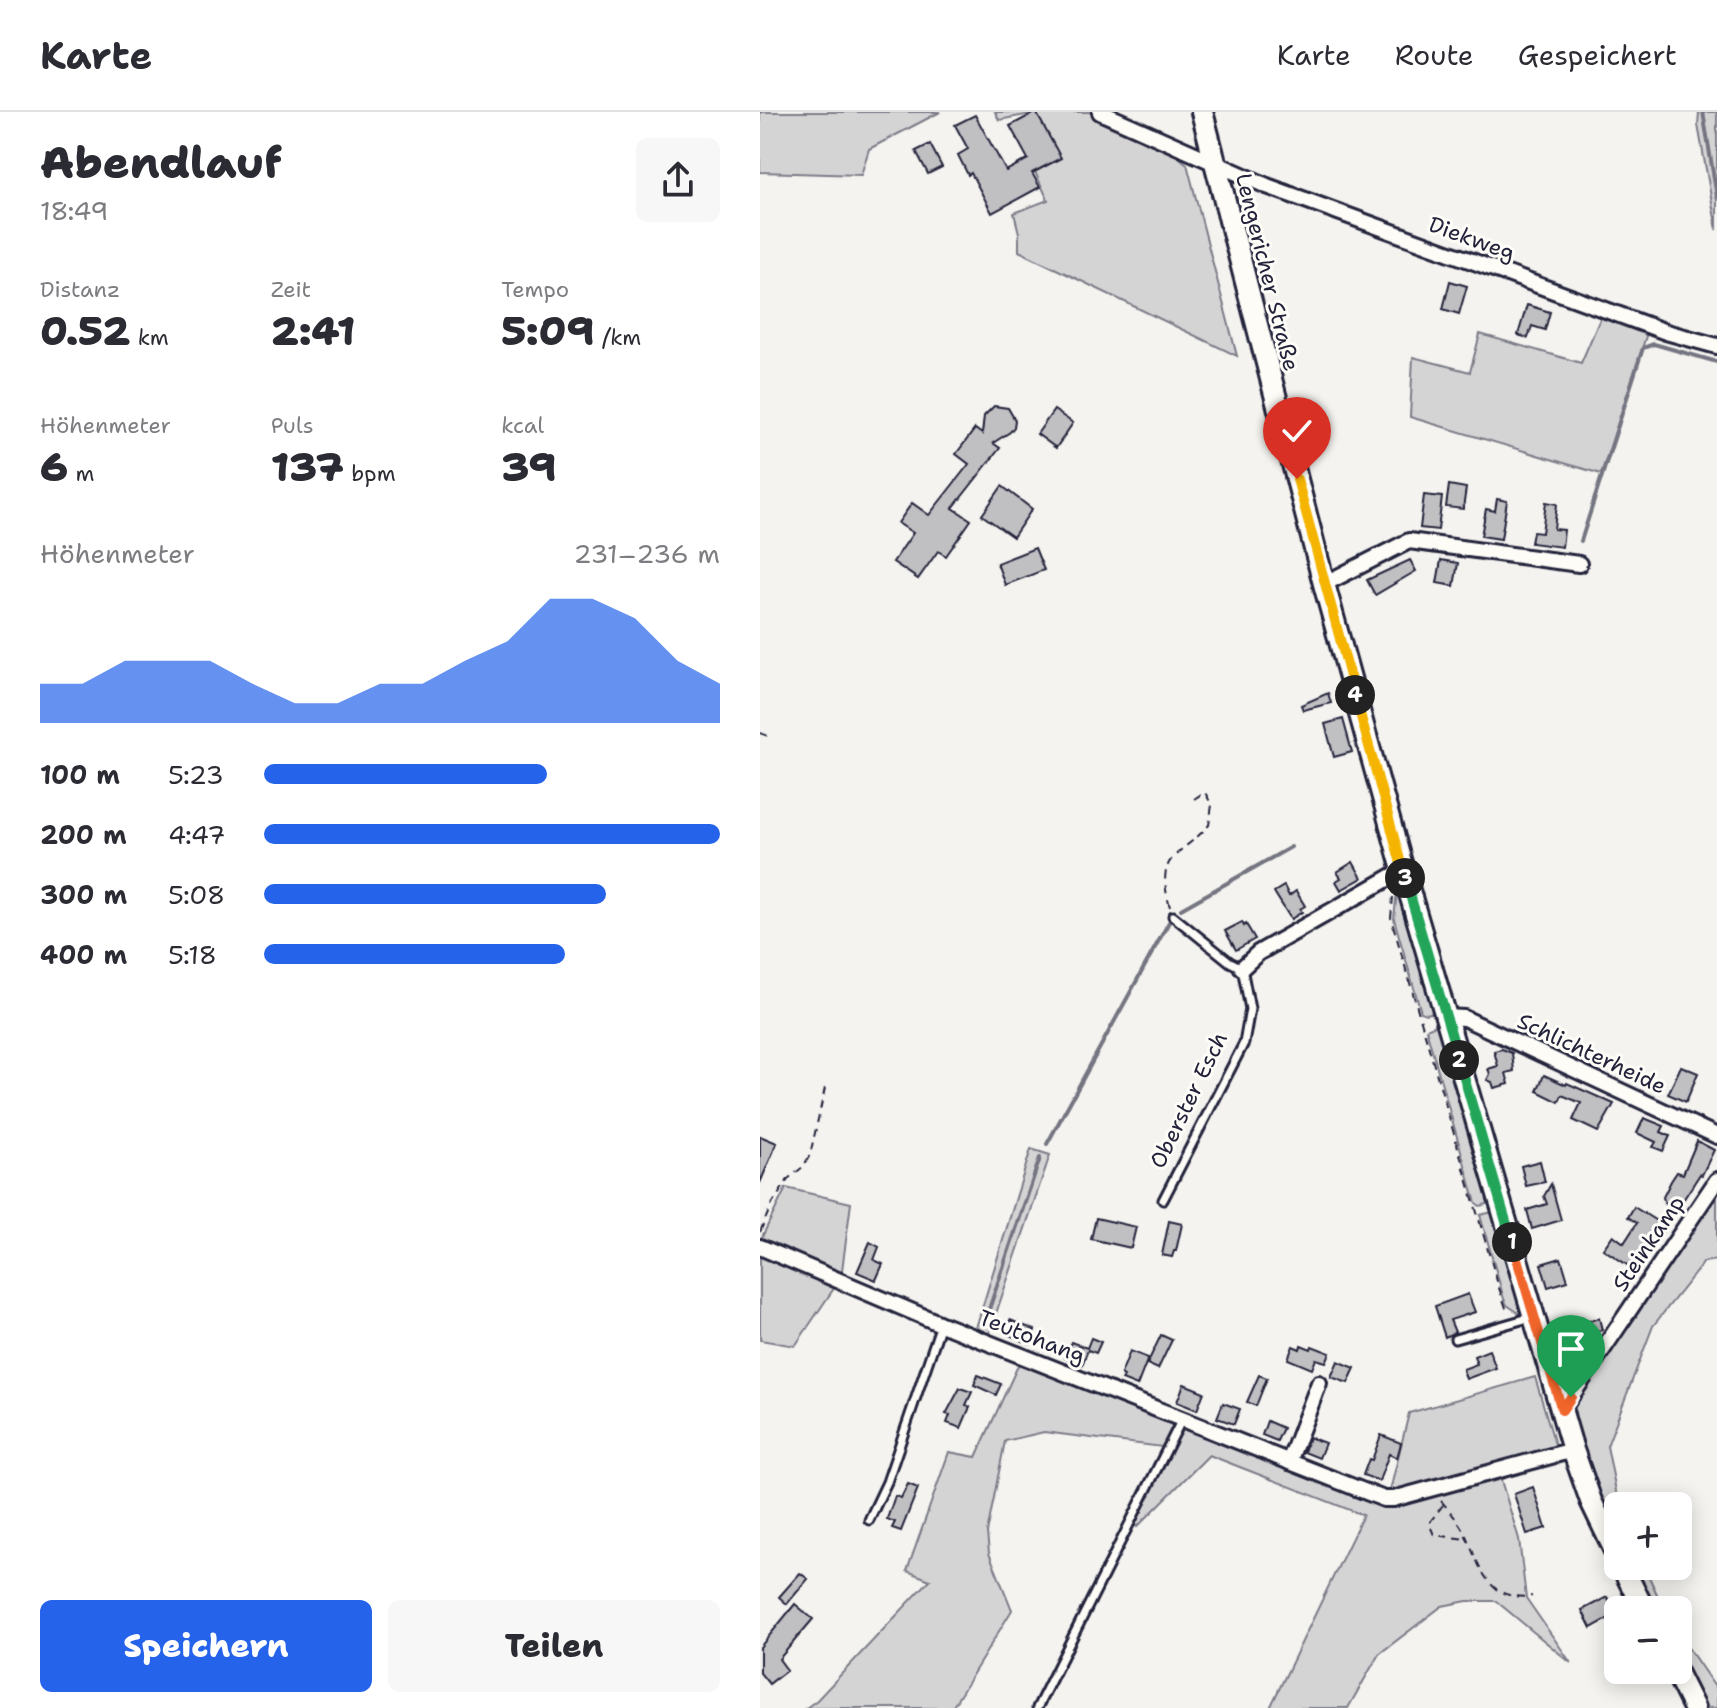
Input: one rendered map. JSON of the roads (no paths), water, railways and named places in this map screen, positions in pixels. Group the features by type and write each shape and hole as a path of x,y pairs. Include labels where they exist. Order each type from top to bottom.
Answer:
{"street":[{"name":"Diekweg","path":"1100,112 1267,186 1666,332 1717,346"},
{"name":"Lengericher Straße","path":"1202,112 1324,584 1403,870 1573,1450 1604,1528"},
{"path":"1324,584 1409,541 1579,564"},
{"path":"1242,968 1258,953 1403,870"},
{"name":"Schlichterheide","path":"1446,1017 1464,1018 1717,1136"},
{"name":"Steinkamp","path":"1562,1410 1717,1180"},
{"name":"Teutohang","path":"760,1247 941,1324 1384,1499 1573,1450"},
{"path":"1289,1462 1319,1383"},
{"path":"1682,1684 1694,1708"}],"lane":[{"path":"1173,916 1230,962 1242,968"},
{"name":"Oberster Esch","path":"1163,1200 1244,1043 1250,1009 1242,968"},
{"path":"1455,1339 1534,1317"},
{"path":"869,1520 887,1482 941,1324"},
{"path":"1037,1708 1182,1419"}],"waterway":[{"path":"1703,112 1717,197"},
{"path":"1581,541 1643,348 1654,344 1717,362"},
{"path":"1181,909 1291,847"},
{"path":"1047,1144 1169,922"},
{"path":"984,1324 1040,1158"}]}
